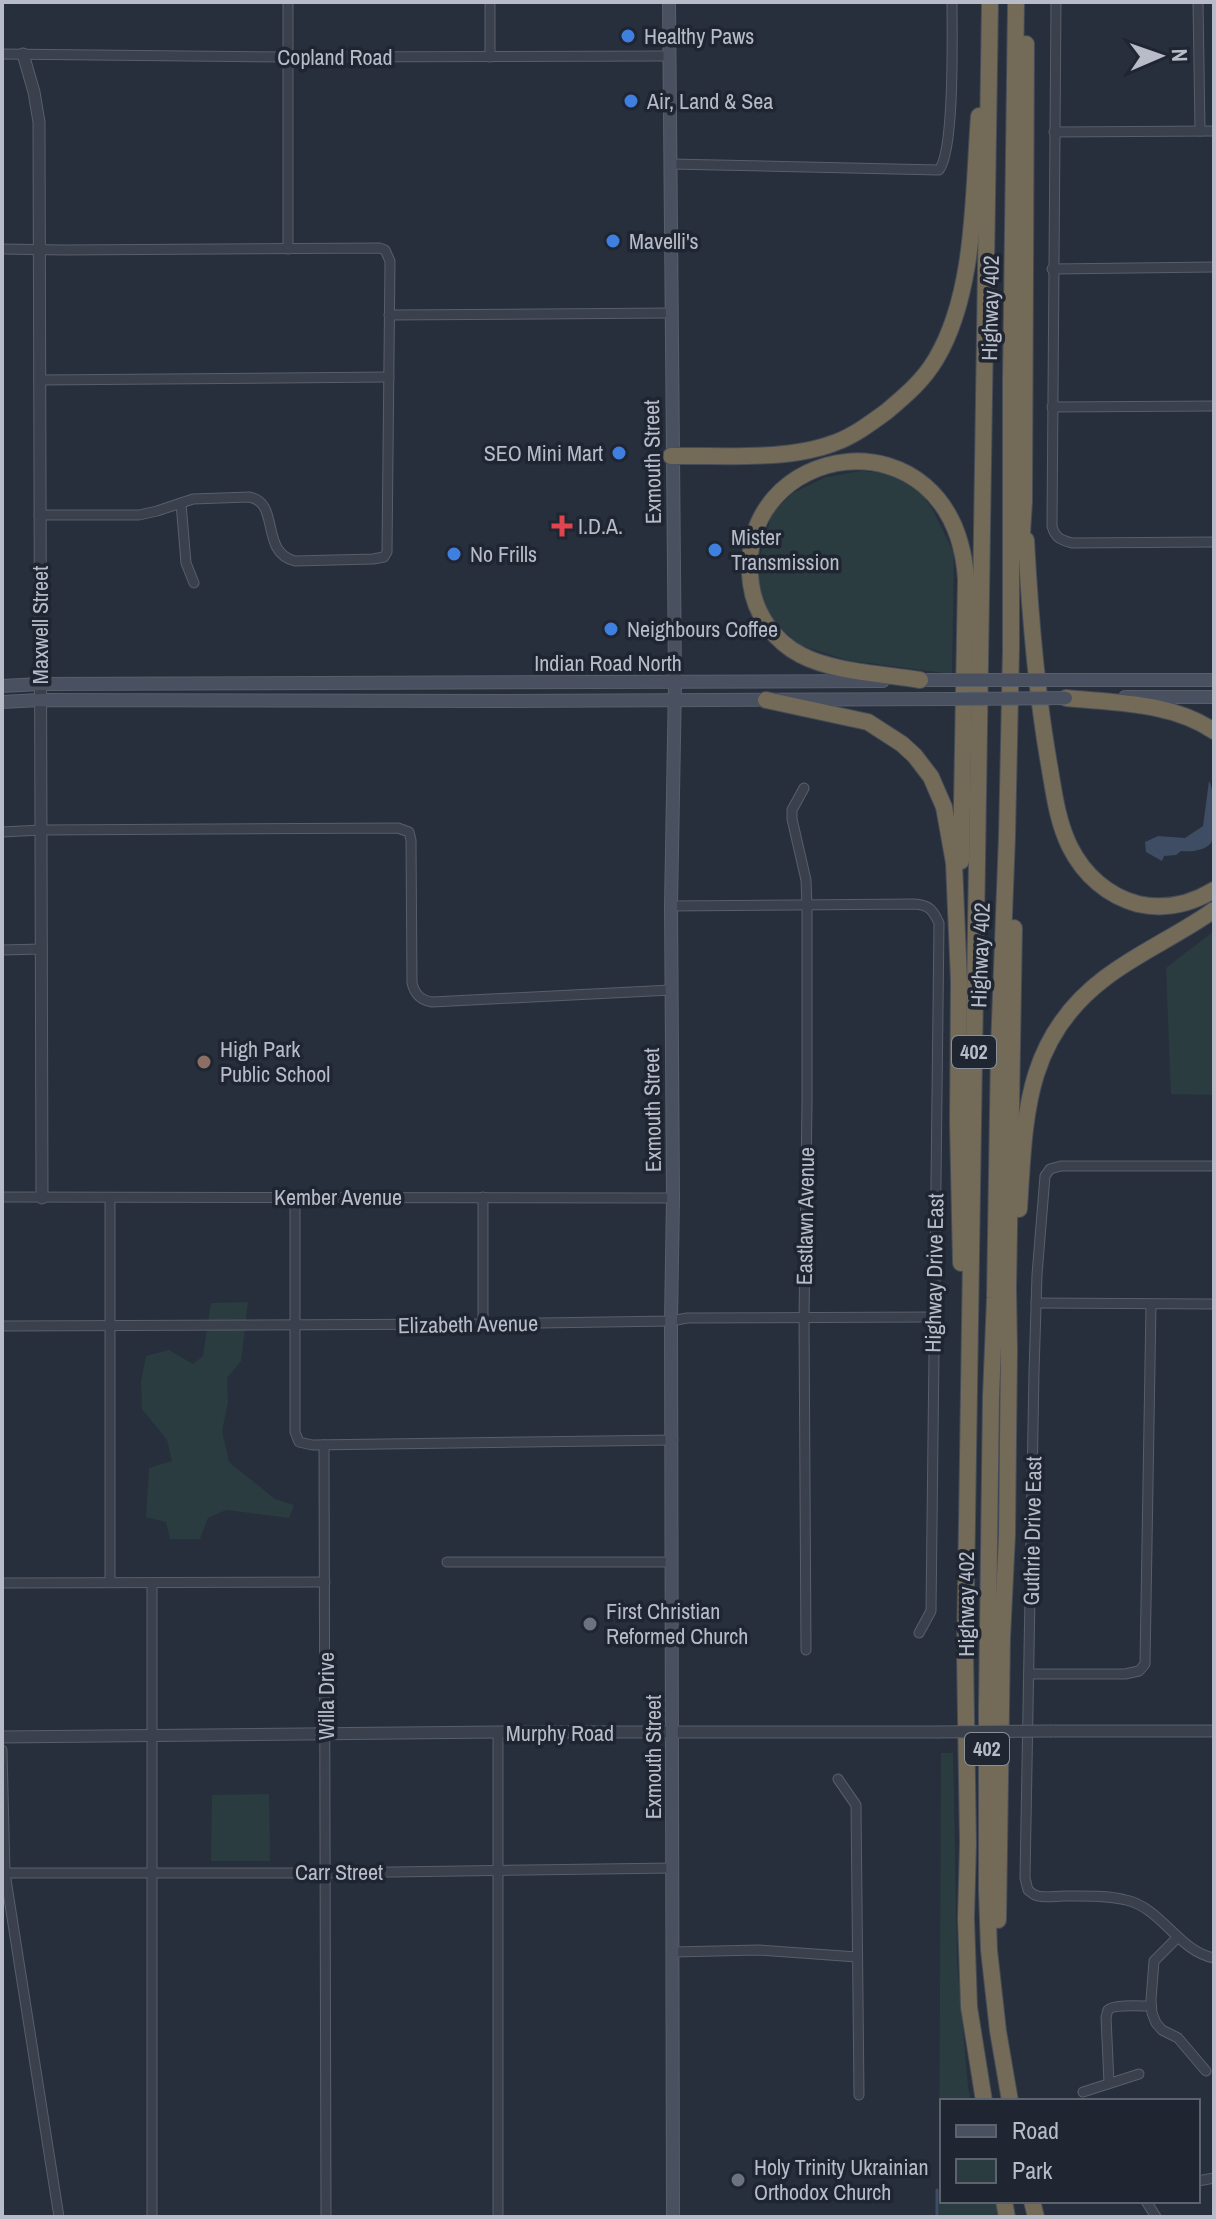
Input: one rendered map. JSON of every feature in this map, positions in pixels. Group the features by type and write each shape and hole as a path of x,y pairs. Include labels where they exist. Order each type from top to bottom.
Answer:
{"highway":[{"path":"671,456 788,454 835,443 875,421 912,391 936,358 959,300 969,242 979,114 982,2"},
{"name":"Highway 402","path":"984,2099 969,2007 965,1654 990,2"},
{"path":"991,1396 988,1297 1002,650 1001,378 1007,2"},
{"name":"Highway 402","path":"1012,2099 993,1991 987,1892 987,1591 1011,664 1016,2"},
{"path":"1012,2099 998,1916 1007,1535 1010,1104 1024,502 1026,2"},
{"path":"920,680 811,660 778,638 761,615 755,603 749,573 754,537 766,509 775,498 811,470 855,460 880,463 905,472 926,486 949,515 960,540 966,579 958,1123 962,1351 959,1506 965,1654"},
{"path":"1024,502 1035,659 1045,739 1056,802 1070,848 1097,882 1134,903 1156,907 1177,905 1196,900 1214,890"},
{"path":"1066,698 1151,707 1189,717 1214,731"},
{"path":"766,700 868,722 902,744 923,765 938,790 949,830 956,887 959,981"},
{"path":"1009,1350 1024,1141 1029,1098 1040,1058 1059,1025 1089,991 1126,963 1214,910"}],"main road":[{"name":"Exmouth Street","path":"669,2 675,683 671,906 673,2217"},
{"name":"Indian Road North","path":"2,686 1214,680"},
{"name":"Indian Road North","path":"2,702 1214,697"}],"street":[{"path":"288,2 288,249"},
{"path":"490,2 490,57"},
{"path":"671,164 939,170 945,159 950,116 952,2"},
{"path":"1056,2 1052,526 1059,539 1072,543 1214,542"},
{"path":"1198,2 1200,131"},
{"name":"Copland Road","path":"2,54 669,56"},
{"name":"Maxwell Street","path":"23,54 39,122 42,1198"},
{"path":"1054,132 1214,131"},
{"path":"2,249 380,248 385,250 390,261 388,546 384,557 287,559 277,550 265,508 256,498 200,498 139,515 39,515"},
{"path":"1052,269 1214,267"},
{"path":"389,315 670,313"},
{"path":"40,380 389,377"},
{"path":"1052,407 1214,406"},
{"path":"181,503 186,563 194,583"},
{"name":"Eastlawn Avenue","path":"804,788 792,810 792,819 806,880 807,906 804,1319 806,1650"},
{"path":"2,832 398,828 406,830 410,836 412,983 415,992 424,1000 671,990"},
{"name":"Highway Drive East","path":"807,906 926,905 939,923 931,1611 919,1633"},
{"path":"671,906 807,906"},
{"path":"2,950 42,949"},
{"name":"Guthrie Drive East","path":"1178,1937 1150,1911 1128,1900 1095,1896 1038,1896 1032,1894 1026,1885 1036,1303 1044,1183 1050,1169 1061,1166 1214,1166"},
{"name":"Kember Avenue","path":"2,1197 673,1198"},
{"path":"295,1197 296,1438 299,1442 324,1445 673,1440"},
{"path":"483,1197 483,1324"},
{"path":"110,1198 110,1582"},
{"path":"1036,1303 1214,1304"},
{"path":"1029,1674 1125,1674 1139,1671 1145,1664 1151,1304"},
{"name":"Elizabeth Avenue","path":"2,1326 483,1324 671,1321 687,1318 933,1317"},
{"name":"Willa Drive","path":"324,1445 326,2217"},
{"path":"447,1562 672,1562"},
{"path":"2,1583 325,1582"},
{"path":"152,1583 152,2217"},
{"name":"Murphy Road","path":"2,1737 498,1732 1214,1731"},
{"path":"498,1732 498,2217"},
{"path":"2,1750 5,1873 59,2217"},
{"path":"838,1779 856,1805 859,2095"},
{"name":"Carr Street","path":"5,1873 673,1868"},
{"path":"1206,2071 1178,2038 1162,2030 1156,2023 1151,2006 1154,1961 1178,1937 1198,1953 1214,1958"},
{"path":"673,1952 759,1950 857,1957"},
{"path":"1109,2083 1108,2010 1111,2007 1151,2006"},
{"path":"1083,2092 1139,2074"}],"green space":[{"path":"861,471 897,474 921,493 954,553 952,674 847,660 800,645 769,617 755,574 772,513 793,493 826,477"},
{"path":"1214,931 1214,1095 1171,1094 1166,968"},
{"path":"248,1302 241,1361 227,1378 228,1402 222,1431 229,1462 275,1499 294,1505 289,1518 226,1510 208,1518 200,1539 170,1539 166,1522 146,1517 149,1468 172,1461 167,1440 142,1409 141,1382 146,1356 169,1350 193,1364 203,1356 211,1303"},
{"path":"941,1753 953,1753 957,1961 971,2099 940,2099 940,2203 998,2203 1001,2217 939,2217"},
{"path":"269,1794 270,1861 211,1861 212,1795"}],"water":[{"path":"1209,781 1214,812 1211,843 1201,849 1164,856 1162,861 1146,852 1145,842 1158,836 1185,838 1203,826"}],"waterway":[{"path":"937,2190 937,2217"}],"place":[{"name":"Healthy Paws","path":"628,36"},
{"name":"Air, Land & Sea","path":"631,101"},
{"name":"Mavelli's","path":"613,241"},
{"name":"SEO Mini Mart","path":"619,453"},
{"name":"I.D.A.","path":"562,526"},
{"name":"Mister Transmission","path":"715,550"},
{"name":"No Frills","path":"454,554"},
{"name":"Neighbours Coffee","path":"611,629"},
{"name":"High Park Public School","path":"204,1062"},
{"name":"First Christian Reformed Church","path":"590,1624"},
{"name":"Holy Trinity Ukrainian Orthodox Church","path":"738,2180"}]}
